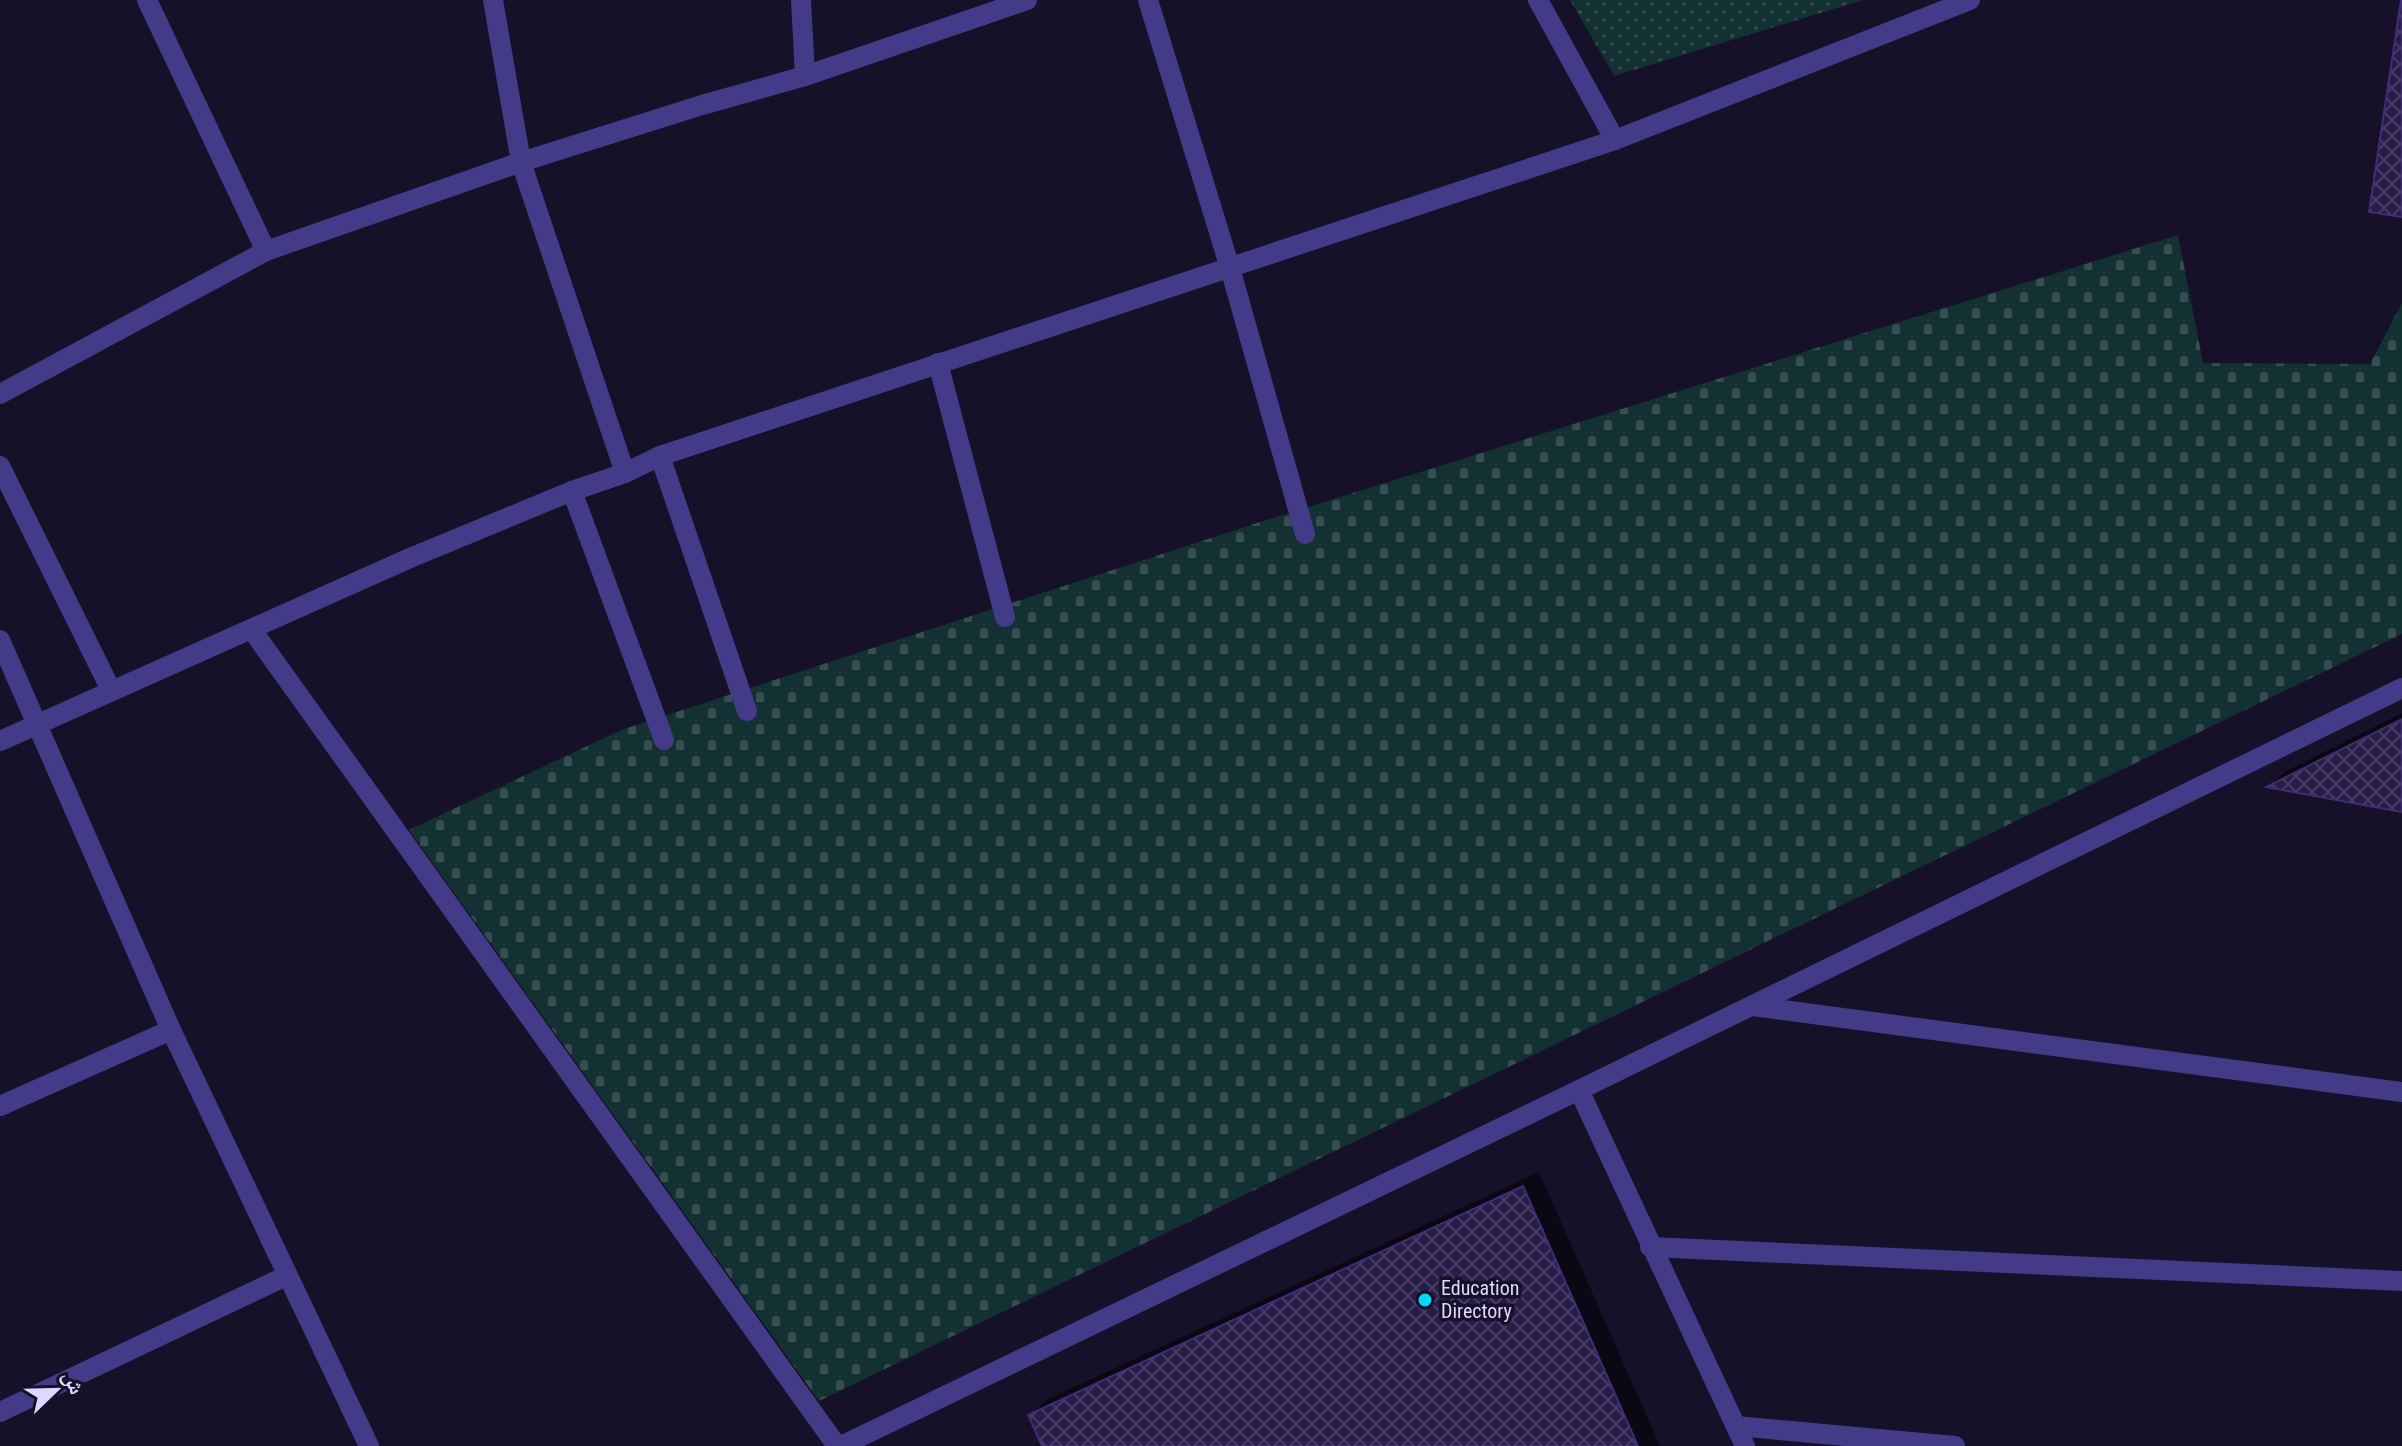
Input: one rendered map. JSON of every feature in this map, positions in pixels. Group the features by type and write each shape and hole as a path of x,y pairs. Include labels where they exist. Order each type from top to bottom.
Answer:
{"street":[{"path":"147,0 266,251"},
{"path":"493,0 521,162 625,473"},
{"path":"801,0 805,76"},
{"path":"0,394 266,251 521,162 805,76 1027,0"},
{"path":"1148,0 1230,268 1305,534"},
{"path":"1538,0 1615,140"},
{"path":"0,741 410,558 572,491 625,473 660,456 1615,140 1970,0"},
{"path":"938,363 1005,617"},
{"path":"660,456 747,711"},
{"path":"0,466 111,690"},
{"path":"572,491 664,740"},
{"path":"252,630 839,1446 1579,1090 2402,688"},
{"path":"0,640 171,1030 369,1446"},
{"path":"1752,1006 2402,1092"},
{"path":"0,1106 171,1030"},
{"path":"1579,1090 1745,1446"},
{"path":"1650,1247 2402,1281"},
{"path":"0,1412 286,1276"},
{"path":"1736,1426 1955,1446"}],"green space":[{"path":"1570,0 1863,0 1614,76"},
{"path":"2178,235 2203,363 2370,364 2402,303 2402,634 819,1401 409,830 621,730 1254,524"}],"building":[{"path":"2402,0 2402,217 2369,212"},
{"path":"2402,719 2402,812 2266,787"},
{"name":"Education Directory","path":"1523,1186 1638,1446 1042,1446 1028,1415"}],"place":[{"name":"Education Directory","path":"1425,1300"}]}
